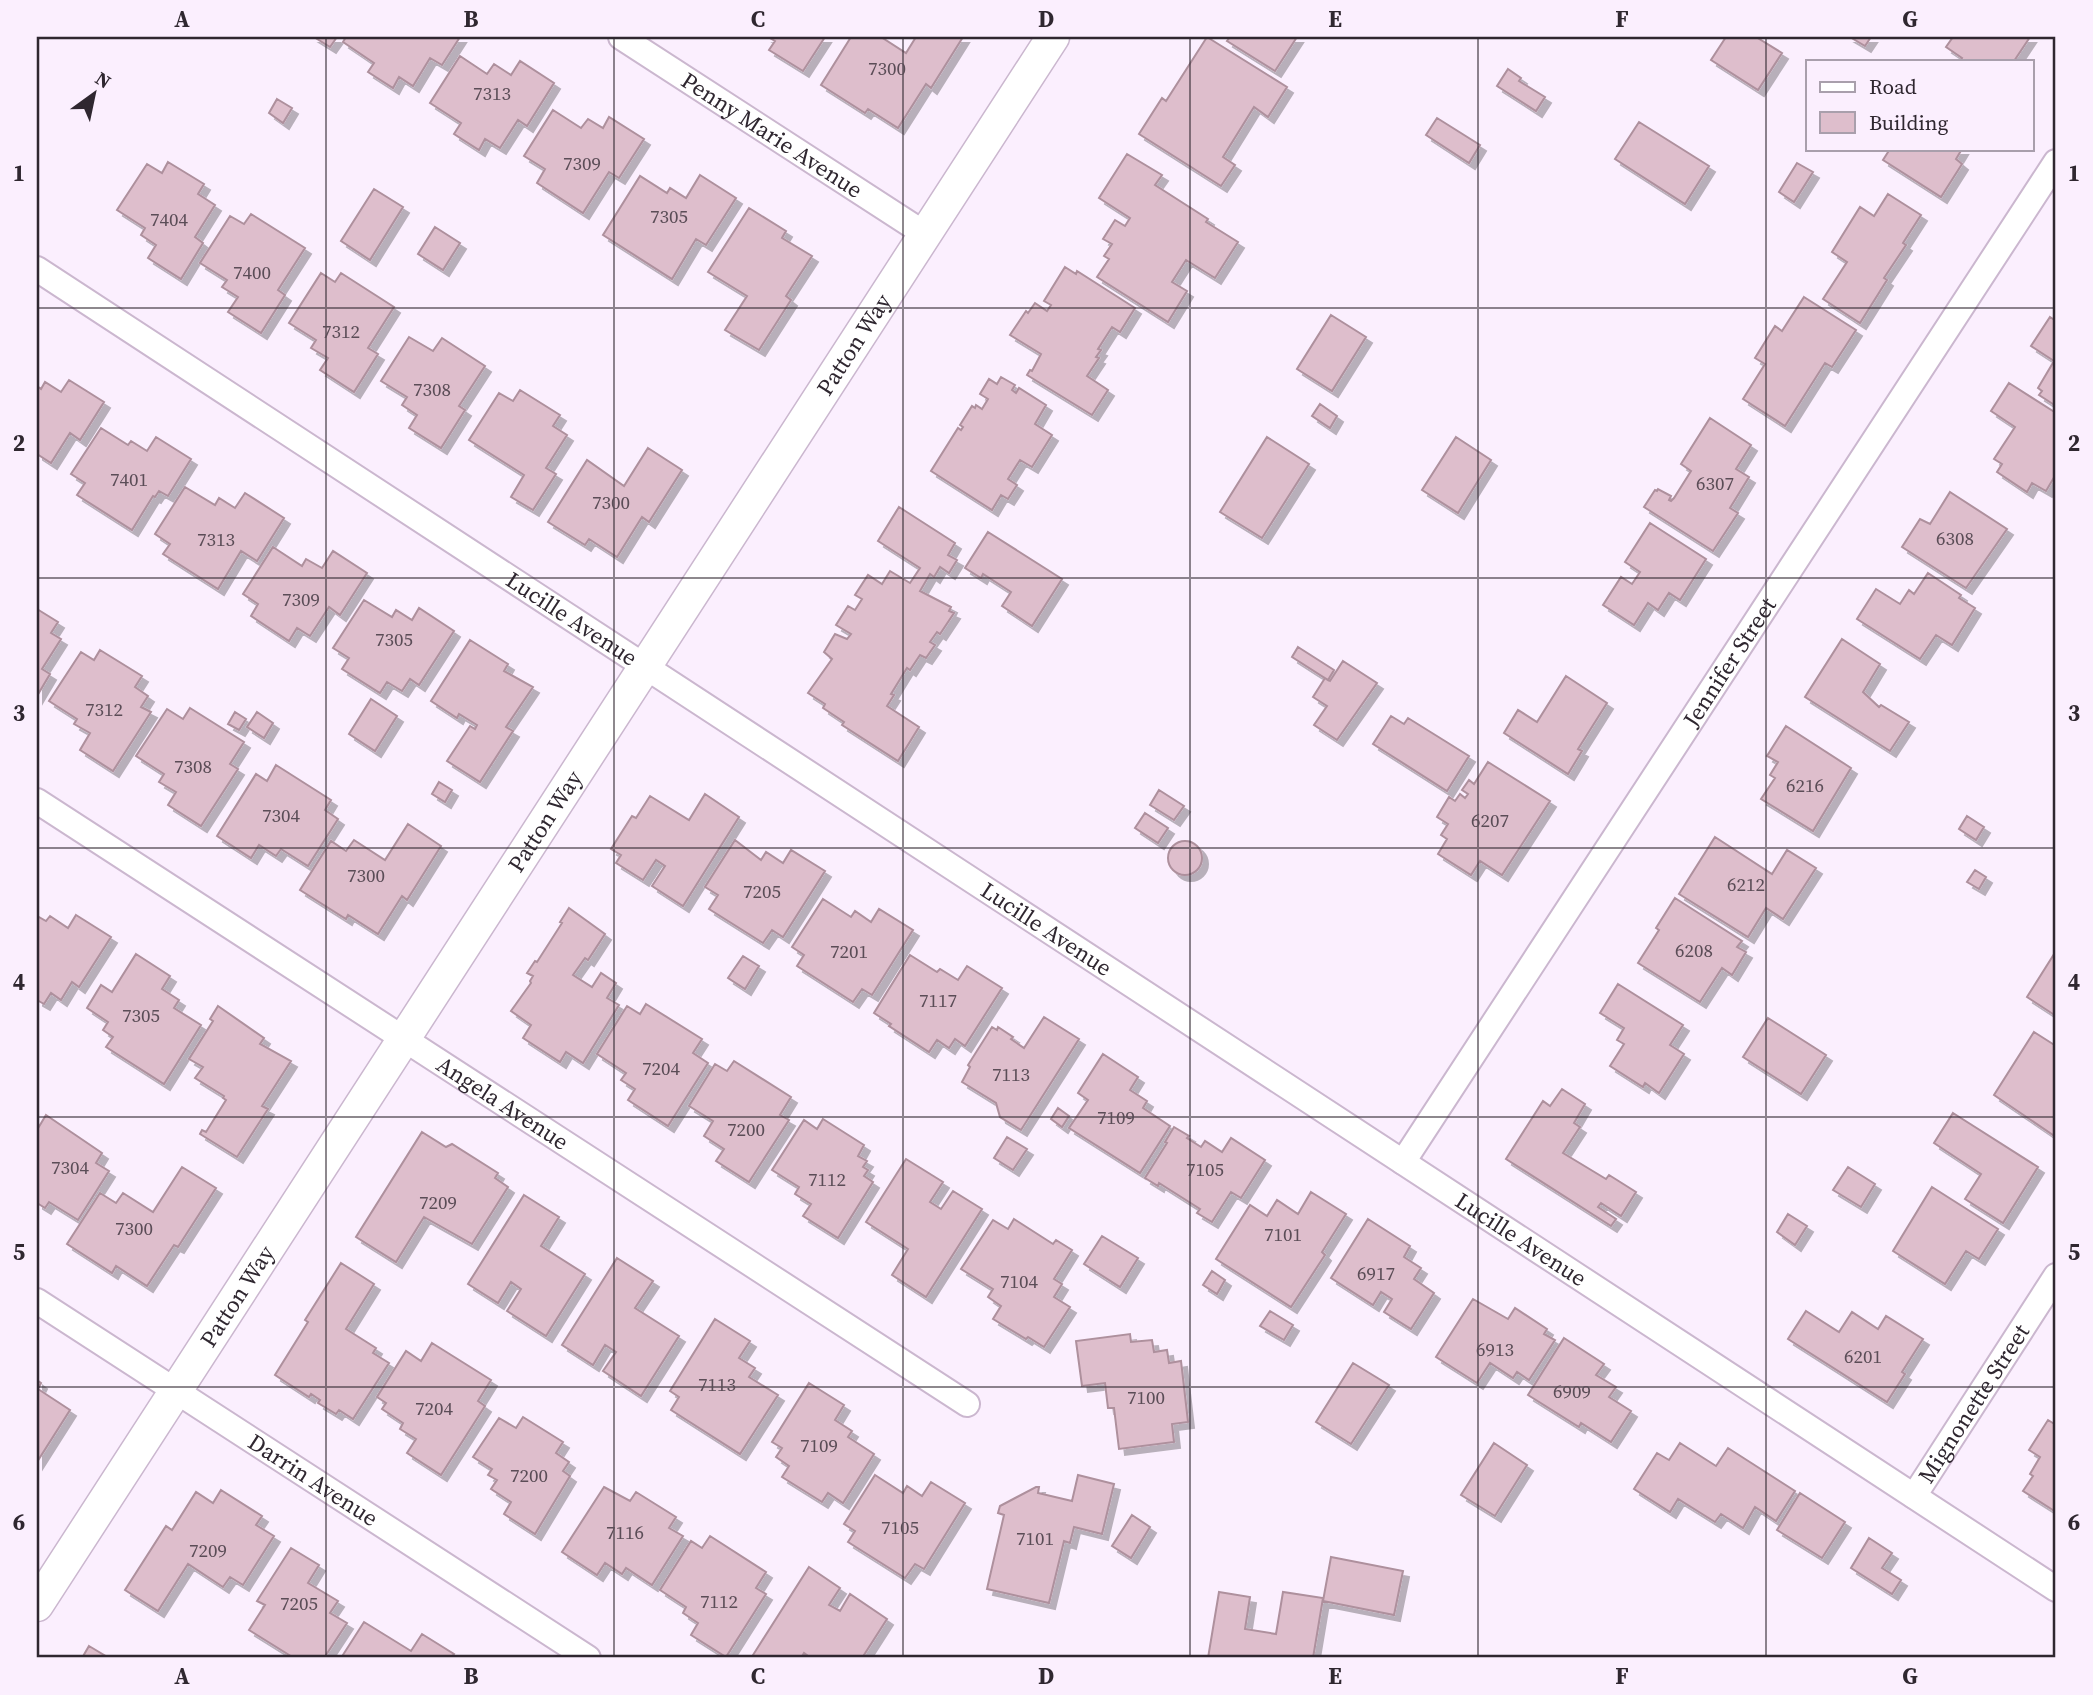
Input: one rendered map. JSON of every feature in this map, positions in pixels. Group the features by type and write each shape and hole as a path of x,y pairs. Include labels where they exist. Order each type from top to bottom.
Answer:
{"street":[{"name":"Penny Marie Avenue","path":"621,37 925,234"},
{"name":"Patton Way","path":"37,1605 1053,37"},
{"name":"Jennifer Street","path":"1403,1162 2056,162"},
{"name":"Lucille Avenue","path":"37,269 2056,1589"},
{"name":"Angela Avenue","path":"37,801 967,1404"},
{"name":"Mignonette Street","path":"1914,1496 2056,1276"},
{"name":"Darrin Avenue","path":"37,1301 588,1658"}],"building":[{"path":"314,37 337,37 330,47"},
{"path":"346,37 460,37 442,65 430,58 413,86 399,77 393,88 368,72 374,63 343,42"},
{"path":"768,37 825,37 803,71 769,50 775,41"},
{"path":"851,37 881,37 906,53 916,37 963,37 931,88 926,84 898,128 868,109 865,113 821,85"},
{"path":"1207,37 1287,87 1268,117 1254,107 1223,157 1235,165 1221,186 1139,134 1162,98 1166,101"},
{"path":"1230,37 1297,37 1275,71 1227,41"},
{"path":"1726,37 1756,37 1782,53 1758,90 1711,60"},
{"path":"1850,37 1871,37 1865,46"},
{"path":"1953,37 2030,37 2015,60 1961,60 1962,58 1946,47"},
{"path":"460,56 487,74 494,64 511,75 520,61 554,83 527,126 518,120 500,148 485,139 479,150 454,134 461,123 430,103"},
{"path":"1508,69 1521,78 1519,81 1545,97 1536,111 1497,86"},
{"path":"277,99 292,108 283,123 269,113"},
{"path":"553,110 581,128 588,119 603,128 609,117 644,139 619,178 609,172 583,213 537,183 545,169 524,156"},
{"path":"1437,118 1480,145 1469,163 1426,135"},
{"path":"1639,122 1709,166 1685,204 1615,159"},
{"path":"1889,150 1961,150 1956,159 1962,164 1941,197 1883,160"},
{"path":"1127,154 1162,175 1155,185 1238,242 1215,278 1186,260 1172,282 1187,291 1168,322 1097,277 1109,259 1104,256 1112,244 1103,239 1115,220 1125,226 1130,218 1099,198"},
{"path":"168,162 204,184 198,194 215,205 195,237 203,243 181,279 148,258 156,245 141,235 145,228 117,210 147,164 162,173"},
{"path":"1797,163 1813,172 1794,202 1779,192"},
{"path":"700,175 736,198 706,245 696,239 672,279 603,235 640,176 667,193 670,188 686,198"},
{"path":"374,189 403,207 370,260 341,241"},
{"path":"1888,194 1921,215 1903,243 1906,245 1884,278 1887,280 1860,323 1823,299 1847,262 1832,252 1860,207 1874,216"},
{"path":"749,208 786,231 782,238 812,256 786,296 791,300 759,350 725,330 747,296 708,272"},
{"path":"251,214 305,248 278,290 285,295 261,333 228,312 238,297 222,287 227,280 200,263 230,216 244,224"},
{"path":"435,227 460,243 443,270 418,254"},
{"path":"1065,267 1076,274 1077,271 1135,308 1120,332 1112,327 1098,349 1101,350 1096,357 1099,358 1087,376 1108,390 1092,415 1027,375 1041,354 1010,335 1026,311 1028,313 1035,303 1047,311 1051,305 1044,301"},
{"path":"321,273 335,282 341,273 394,307 368,348 378,354 354,392 320,370 328,358 311,348 316,340 289,323"},
{"path":"1804,297 1856,330 1832,367 1825,363 1785,426 1743,399 1765,364 1755,358 1775,326 1782,331"},
{"path":"1331,315 1366,337 1332,391 1297,369"},
{"path":"2050,317 2056,321 2056,406 2039,395 2042,391 2038,388 2054,361 2031,346"},
{"path":"409,337 433,351 442,338 485,366 459,406 465,410 441,448 409,428 417,415 402,405 407,397 381,381"},
{"path":"1001,377 1015,385 1012,390 1016,393 1019,388 1046,405 1035,424 1052,435 1032,467 1020,460 1008,479 1017,485 1008,499 1001,495 992,510 931,471 958,428 961,430 963,427 960,425 972,406 975,408 976,405 982,409 988,399 980,394 989,379 997,384"},
{"path":"69,380 104,402 80,440 70,433 51,463 37,454 37,386 41,389 45,382 61,392"},
{"path":"2009,383 2056,413 2056,474 2046,491 2032,483 2027,492 1997,472 2002,464 1994,459 2015,427 1991,411"},
{"path":"520,390 560,415 553,426 567,435 546,468 556,474 533,510 511,497 524,475 469,440 499,393 513,401"},
{"path":"1320,404 1337,416 1330,428 1312,416"},
{"path":"1710,418 1751,445 1736,469 1749,477 1730,508 1738,513 1713,551 1644,507 1658,489 1671,496 1669,500 1674,498 1691,471 1681,464"},
{"path":"101,428 128,445 131,441 147,451 156,437 191,459 168,496 159,491 153,496 132,530 77,495 85,483 71,474"},
{"path":"1267,437 1309,464 1262,538 1220,512"},
{"path":"1456,437 1491,460 1458,513 1422,490"},
{"path":"648,448 682,470 649,522 642,517 617,557 589,539 585,545 548,522 587,460 624,486"},
{"path":"185,487 215,505 219,498 235,508 245,493 284,518 257,561 241,551 218,589 163,554 170,544 155,534"},
{"path":"1950,492 2007,529 1966,588 1902,547 1920,519 1930,524"},
{"path":"899,507 955,543 948,555 957,560 949,573 940,567 934,577 930,574 920,591 951,607 949,611 954,613 940,634 937,632 930,642 935,645 926,658 920,655 910,670 907,668 891,694 894,695 887,706 919,727 898,761 842,725 844,722 823,708 825,704 808,693 832,659 824,652 835,634 847,639 851,634 836,625 848,606 855,610 862,599 855,595 868,575 882,584 890,571 910,583 920,568 878,541"},
{"path":"1650,523 1706,559 1680,600 1669,593 1658,610 1648,603 1634,625 1603,605 1621,577 1632,584 1640,572 1625,562"},
{"path":"988,532 1062,579 1032,626 1002,606 1011,592 983,574 981,578 965,568"},
{"path":"273,547 302,566 306,559 322,568 333,551 367,573 340,615 329,607 310,636 297,628 289,641 251,616 258,604 243,594"},
{"path":"1928,573 1975,608 1952,645 1936,635 1920,659 1857,619 1876,589 1900,604 1909,590 1914,594"},
{"path":"364,600 392,617 396,610 412,620 419,608 454,631 419,685 410,679 402,691 387,682 380,693 342,669 349,658 333,648"},
{"path":"37,609 58,622 51,633 61,639 42,669 50,674 37,696"},
{"path":"1842,639 1880,664 1863,692 1879,707 1881,705 1909,722 1890,751 1805,697"},
{"path":"470,640 508,664 504,671 533,687 506,727 513,731 480,782 447,761 470,726 475,729 477,725 459,714 457,718 431,701"},
{"path":"1298,647 1334,670 1328,680 1292,657"},
{"path":"100,650 142,676 135,687 148,696 141,707 151,712 113,771 80,750 90,733 74,724 77,719 49,701 81,652 94,660"},
{"path":"1343,661 1377,683 1337,740 1314,725 1327,706 1313,697 1325,678 1330,681"},
{"path":"1566,676 1607,703 1578,749 1582,751 1568,774 1504,733 1518,710 1537,722"},
{"path":"371,699 397,716 375,751 349,734"},
{"path":"190,708 244,742 230,764 238,769 201,826 168,805 176,792 159,782 164,774 136,756 167,709 183,719"},
{"path":"235,712 246,719 239,730 228,724"},
{"path":"257,712 273,723 264,738 247,727"},
{"path":"1391,716 1404,724 1408,718 1469,756 1447,791 1373,744"},
{"path":"1786,726 1851,768 1813,831 1761,799 1775,778 1770,775 1778,762 1767,756"},
{"path":"1488,762 1550,801 1502,875 1480,861 1471,875 1438,854 1447,839 1441,835 1448,824 1437,817 1449,797 1455,801 1460,794 1465,798 1468,794 1462,790 1469,780 1474,784"},
{"path":"276,765 331,800 325,810 338,819 308,866 281,849 276,856 259,845 251,858 217,836 256,774 267,781"},
{"path":"439,782 452,790 445,802 432,794"},
{"path":"1159,790 1184,806 1174,820 1150,805"},
{"path":"705,794 739,817 683,906 652,886 665,866 656,860 643,880 616,863 621,855 611,849 632,816 636,818 650,796 689,820"},
{"path":"1145,813 1168,828 1158,843 1135,828"},
{"path":"1967,816 1984,827 1976,840 1959,829"},
{"path":"408,824 441,846 407,900 402,896 378,934 348,915 346,919 300,890 331,841 346,851 354,840 385,860"},
{"path":"1715,837 1772,874 1787,850 1816,868 1783,919 1766,908 1748,937 1679,894"},
{"path":"735,840 761,860 766,852 783,863 791,850 825,871 783,937 772,930 763,943 709,909 718,895 705,887"},
{"path":"1185,841 1197,846 1202,858 1197,870 1185,875 1173,870 1168,858 1173,846"},
{"path":"1975,870 1986,877 1979,889 1967,882"},
{"path":"1675,898 1742,941 1737,947 1746,952 1732,975 1722,968 1700,1002 1638,963"},
{"path":"823,899 851,917 855,911 871,922 879,909 913,930 872,995 862,989 853,1002 797,966 804,955 792,947"},
{"path":"569,908 605,934 588,960 585,958 573,975 592,987 601,973 616,983 607,998 619,1005 583,1063 566,1052 560,1062 523,1038 531,1025 511,1011 531,983 533,976 527,973 535,961 537,962"},
{"path":"76,915 111,937 79,987 72,982 61,1000 51,993 44,1004 37,1000 37,916 46,921 50,916 68,928"},
{"path":"2056,951 2056,1016 2027,997"},
{"path":"136,954 170,976 162,989 179,1000 174,1008 201,1025 164,1084 106,1047 113,1037 103,1030 108,1022 87,1008 101,985 112,992"},
{"path":"910,955 937,972 940,969 958,980 967,966 1002,988 965,1046 955,1039 949,1048 937,1040 929,1052 874,1013"},
{"path":"743,956 759,966 745,989 728,978"},
{"path":"1618,984 1683,1025 1670,1045 1684,1054 1659,1093 1645,1083 1643,1087 1610,1066 1624,1044 1617,1040 1624,1028 1600,1013"},
{"path":"646,1004 702,1039 693,1053 708,1063 668,1126 628,1100 635,1089 621,1080 626,1073 597,1054 627,1006 640,1014"},
{"path":"218,1006 264,1038 260,1044 291,1061 262,1106 268,1109 237,1157 200,1134 202,1130 206,1132 226,1100 224,1096 195,1078 203,1067 189,1059 213,1021 210,1019"},
{"path":"1044,1017 1079,1039 1021,1130 1000,1117 996,1103 962,1082 970,1067 968,1065 992,1027 997,1030 998,1027 1024,1048"},
{"path":"1768,1018 1826,1055 1801,1094 1743,1057"},
{"path":"2034,1032 2056,1046 2056,1137 1994,1095"},
{"path":"1103,1054 1138,1077 1130,1090 1147,1101 1143,1108 1170,1126 1140,1173 1069,1128 1088,1100 1078,1093"},
{"path":"734,1061 791,1097 780,1115 789,1120 749,1182 716,1161 724,1149 704,1136 713,1121 689,1106 715,1064 727,1071"},
{"path":"1562,1089 1585,1104 1574,1123 1580,1127 1563,1153 1606,1179 1609,1175 1636,1192 1621,1216 1601,1203 1598,1207 1616,1219 1611,1226 1506,1159 1543,1101 1550,1106"},
{"path":"1058,1108 1069,1116 1062,1127 1051,1119"},
{"path":"1953,1113 2038,1167 2003,1223 1965,1199 1981,1174 1934,1143"},
{"path":"46,1115 102,1153 96,1163 109,1171 78,1220 49,1202 45,1208 37,1203 37,1130"},
{"path":"823,1119 864,1145 858,1156 867,1161 863,1167 868,1170 864,1176 873,1182 838,1238 803,1216 811,1204 795,1194 799,1187 772,1170 804,1120 817,1129"},
{"path":"1174,1127 1201,1147 1205,1141 1222,1152 1231,1138 1265,1160 1241,1198 1231,1192 1212,1222 1197,1213 1200,1209 1159,1183 1158,1186 1145,1178"},
{"path":"422,1132 446,1147 452,1144 498,1173 495,1178 508,1187 472,1244 424,1217 396,1262 356,1237"},
{"path":"1007,1137 1027,1149 1013,1170 994,1158"},
{"path":"906,1159 943,1182 930,1202 941,1209 953,1191 982,1209 926,1297 892,1275 908,1249 866,1222"},
{"path":"182,1167 216,1188 178,1247 174,1245 147,1286 116,1266 112,1273 67,1244 100,1193 116,1203 123,1193 153,1212"},
{"path":"1848,1167 1875,1184 1861,1207 1833,1190"},
{"path":"1932,1187 1998,1229 1979,1259 1966,1251 1945,1284 1893,1251"},
{"path":"1311,1192 1346,1214 1322,1252 1325,1255 1291,1307 1216,1259 1250,1205 1267,1216 1277,1200 1298,1214"},
{"path":"524,1195 559,1217 541,1246 585,1274 546,1336 507,1311 521,1289 511,1282 498,1303 468,1284"},
{"path":"1788,1214 1807,1226 1795,1245 1777,1232"},
{"path":"1014,1219 1053,1244 1056,1240 1072,1250 1054,1279 1062,1284 1054,1297 1070,1307 1044,1347 993,1319 1001,1306 988,1297 993,1289 961,1269 993,1220 1008,1229"},
{"path":"1368,1219 1410,1246 1404,1257 1421,1268 1414,1279 1434,1293 1411,1329 1384,1312 1392,1299 1381,1292 1373,1305 1331,1278"},
{"path":"1102,1236 1138,1258 1120,1287 1084,1264"},
{"path":"617,1258 653,1281 635,1308 679,1336 641,1396 603,1371 616,1352 605,1345 593,1365 562,1345"},
{"path":"341,1263 374,1284 346,1329 376,1348 373,1353 389,1363 353,1419 339,1410 336,1414 318,1403 320,1400 311,1394 309,1397 275,1375"},
{"path":"1212,1271 1225,1280 1217,1294 1203,1285"},
{"path":"1473,1299 1508,1319 1515,1308 1547,1329 1544,1334 1555,1340 1529,1380 1517,1372 1513,1378 1490,1363 1477,1383 1436,1357"},
{"path":"1270,1311 1293,1325 1284,1340 1260,1326"},
{"path":"1806,1311 1839,1332 1852,1312 1878,1329 1886,1316 1923,1339 1887,1402 1788,1339"},
{"path":"715,1319 750,1341 739,1358 755,1368 749,1377 778,1395 740,1454 671,1410 679,1397 670,1391"},
{"path":"1130,1334 1131,1342 1152,1340 1154,1352 1167,1350 1169,1363 1181,1361 1188,1422 1172,1424 1174,1442 1119,1449 1114,1408 1108,1408 1105,1383 1082,1386 1076,1341"},
{"path":"1564,1338 1604,1364 1596,1375 1616,1387 1609,1397 1631,1411 1611,1442 1581,1423 1579,1427 1528,1395"},
{"path":"432,1343 491,1380 478,1401 485,1406 441,1475 407,1453 416,1439 400,1429 403,1423 382,1409 386,1403 377,1397 406,1351 421,1361"},
{"path":"1353,1363 1389,1385 1351,1444 1316,1422"},
{"path":"37,1380 41,1383 38,1389 70,1410 37,1462"},
{"path":"809,1383 844,1405 835,1420 852,1431 848,1437 874,1454 843,1503 828,1493 822,1502 782,1477 789,1466 776,1457 782,1448 772,1442"},
{"path":"523,1417 563,1442 556,1453 569,1462 563,1471 570,1476 535,1534 504,1514 511,1502 491,1489 497,1480 488,1475 492,1469 473,1457 499,1418 516,1428"},
{"path":"2048,1420 2056,1425 2056,1512 2023,1491 2033,1476 2030,1474 2040,1457 2029,1450"},
{"path":"1494,1443 1527,1465 1495,1516 1461,1495"},
{"path":"1680,1443 1716,1466 1728,1448 1795,1491 1776,1521 1755,1507 1743,1528 1721,1514 1715,1522 1678,1499 1670,1512 1634,1489 1657,1453 1669,1460"},
{"path":"875,1475 903,1493 907,1486 922,1496 931,1482 965,1503 924,1569 915,1564 905,1578 848,1542 855,1531 844,1524"},
{"path":"1078,1475 1114,1484 1102,1534 1074,1527 1070,1543 1064,1541 1049,1603 987,1589 1004,1515 998,1513 1000,1506 1036,1487 1039,1487 1038,1493 1072,1501"},
{"path":"604,1487 630,1501 636,1492 676,1517 669,1528 683,1536 652,1585 626,1568 622,1574 605,1563 597,1575 562,1552"},
{"path":"221,1490 262,1516 256,1525 274,1536 243,1585 230,1577 223,1587 188,1564 158,1611 125,1590 166,1526 172,1530 196,1492 213,1503"},
{"path":"1800,1493 1845,1522 1822,1558 1777,1530"},
{"path":"1132,1515 1150,1527 1131,1558 1112,1546"},
{"path":"710,1536 766,1572 756,1588 766,1594 726,1657 691,1635 698,1623 683,1613 686,1607 660,1590 691,1541 702,1548"},
{"path":"1869,1538 1892,1553 1882,1568 1901,1580 1892,1594 1851,1568"},
{"path":"291,1548 319,1565 308,1583 338,1601 330,1613 347,1623 324,1658 294,1658 249,1630 265,1605 257,1601"},
{"path":"1331,1557 1403,1571 1394,1615 1323,1601"},
{"path":"809,1567 840,1588 829,1605 840,1611 850,1594 887,1619 862,1658 811,1658 804,1653 801,1658 759,1658 753,1655"},
{"path":"1219,1592 1250,1597 1245,1629 1276,1634 1283,1592 1323,1598 1313,1658 1208,1658"},
{"path":"364,1622 411,1651 422,1634 454,1654 451,1658 341,1658"},
{"path":"89,1646 109,1658 82,1658"}]}
